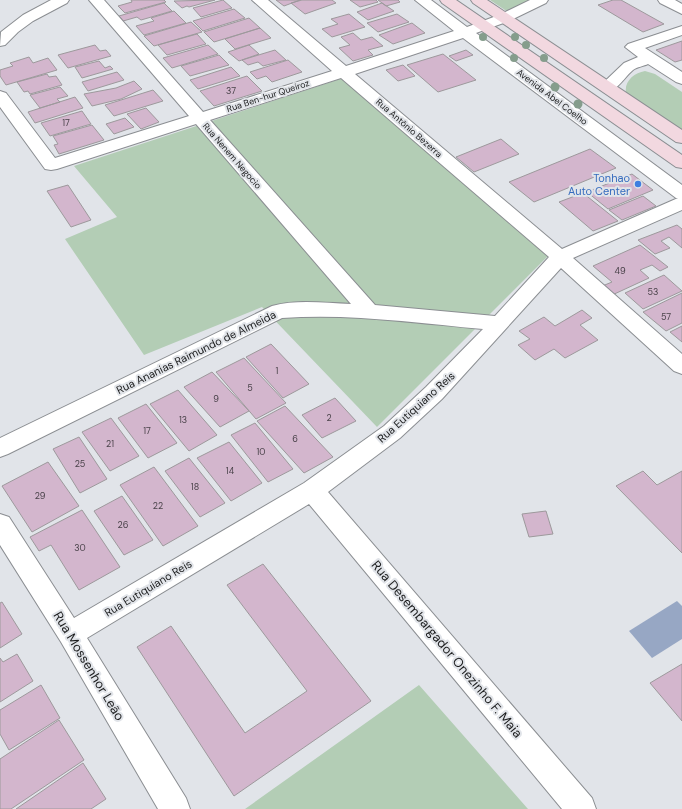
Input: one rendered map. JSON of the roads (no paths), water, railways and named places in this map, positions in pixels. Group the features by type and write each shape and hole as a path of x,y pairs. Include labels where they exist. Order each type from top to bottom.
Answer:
{"street":[{"path":"0,42 17,25 38,11 62,0"},
{"name":"Rua Nenem Negocio","path":"96,0 369,312"},
{"name":"Rua Antônio Bezerra","path":"259,0 560,257 682,366"},
{"name":"Avenida Abel Coelho","path":"422,0 682,194"},
{"name":"Avenida Abel Coelho","path":"447,0 682,163"},
{"path":"478,0 682,138"},
{"name":"Rua Ben-hur Queiroz","path":"0,96 51,165 484,26 541,0"},
{"path":"665,0 682,10"},
{"path":"682,30 633,47 682,80"},
{"path":"608,87 629,66 650,58"},
{"path":"665,151 682,153"},
{"name":"Rua Eutiquiano Reis","path":"70,634 312,490 392,432 439,388 560,257 682,203"},
{"name":"Rua Ananias Raimundo de Almeida","path":"0,448 279,311 309,309 369,312 499,323"},
{"name":"Rua Desembargador Onezinho F. Maia","path":"312,490 581,809"},
{"name":"Rua Mossenhor Leão","path":"0,524 70,634 174,809"}],"water":[{"path":"677,601 682,606 682,639 652,658 629,631"}],"place":[{"name":"Tonhao Auto Center","path":"638,184"}]}
